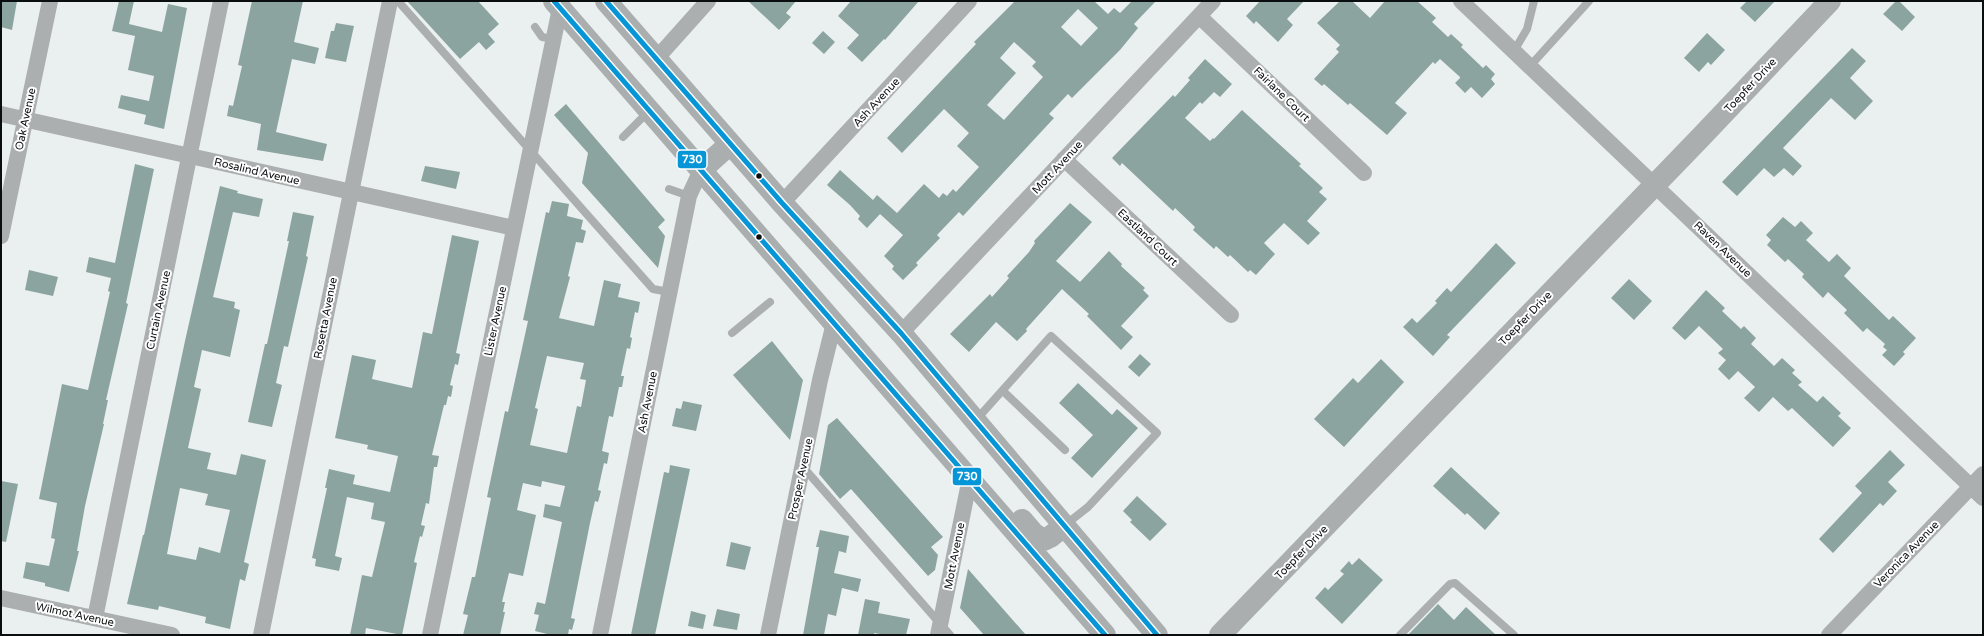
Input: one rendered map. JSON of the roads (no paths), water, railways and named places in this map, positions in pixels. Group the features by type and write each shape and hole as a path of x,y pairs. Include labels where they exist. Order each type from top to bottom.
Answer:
{"street":[{"name":"Oak Avenue","path":"1,236 50,1"},
{"name":"Curtain Avenue","path":"95,618 221,1"},
{"name":"Rosetta Avenue","path":"261,635 390,1"},
{"path":"606,1 782,203 901,333 1157,635"},
{"path":"657,58 708,1"},
{"name":"Ash Avenue","path":"782,203 969,1"},
{"name":"Mott Avenue","path":"901,333 1213,1"},
{"name":"Raven Avenue","path":"1461,1 1655,184 1983,498"},
{"name":"Toepfer Drive","path":"1220,635 1830,1"},
{"name":"Lister Avenue","path":"430,635 553,39 557,5"},
{"path":"557,5 1105,635"},
{"name":"Fairlane Court","path":"1199,16 1364,173"},
{"name":"Rosalind Avenue","path":"1,114 514,228"},
{"path":"701,170 730,144"},
{"name":"Eastland Court","path":"1064,159 1231,315"},
{"name":"Ash Avenue","path":"600,635 689,196 701,170"},
{"name":"Prosper Avenue","path":"768,635 834,323"},
{"name":"Veronica Avenue","path":"1829,635 1983,474"},
{"path":"974,483 996,490 1039,538 1044,540 1064,526"},
{"name":"Mott Avenue","path":"943,631 974,483"},
{"name":"Wilmot Avenue","path":"1,598 172,635"}],"lane":[{"path":"398,1 530,152 653,289 669,292"},
{"path":"1514,51 1527,29 1534,1"},
{"path":"1530,66 1589,1"},
{"path":"535,27 542,36 553,39"},
{"path":"623,137 650,111"},
{"path":"669,188 689,196"},
{"path":"732,333 770,302"},
{"path":"975,421 1051,336 1157,433 1088,508 1064,526"},
{"path":"1003,391 1065,450"},
{"path":"803,467 943,631"},
{"path":"1400,635 1450,584 1454,583 1514,635"}]}
